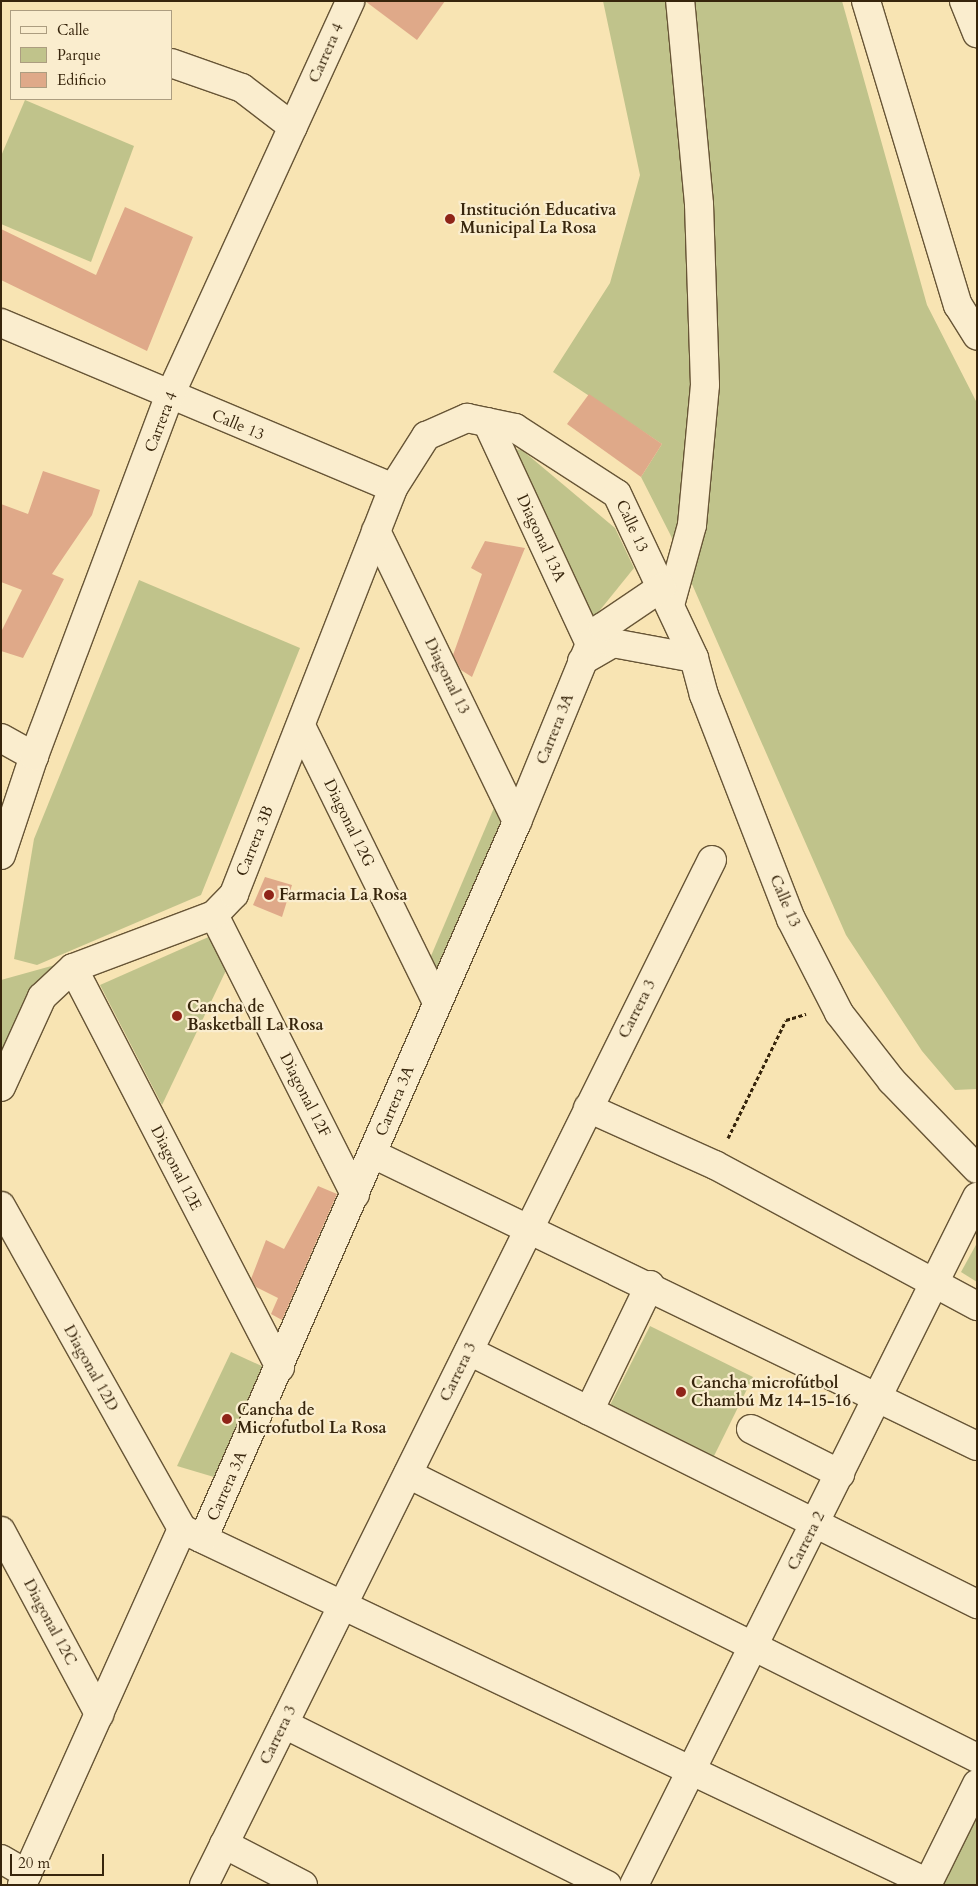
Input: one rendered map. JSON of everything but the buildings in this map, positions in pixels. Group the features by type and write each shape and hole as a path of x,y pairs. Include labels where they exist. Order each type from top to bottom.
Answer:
{"street":[{"name":"Carrera 4","path":"1,855 34,756 170,395 350,1"},
{"path":"666,596 692,525 705,385 699,204 680,1"},
{"path":"866,1 958,305 977,335"},
{"path":"964,1 977,34"},
{"path":"172,63 242,88 293,127"},
{"name":"Calle 13","path":"1,323 393,488 426,436 466,418 515,428 618,494 694,658 791,919 839,1013 892,1081 977,1169"},
{"name":"Diagonal 13A","path":"487,422 589,652"},
{"name":"Carrera 3B","path":"1,1087 42,998 73,968 214,915 234,894 393,488"},
{"name":"Diagonal 13","path":"376,531 517,822"},
{"name":"Carrera 3A","path":"24,1879 99,1714 280,1368 589,652 603,627 666,596"},
{"path":"589,652 613,643 694,658"},
{"name":"Diagonal 12G","path":"301,726 437,1002"},
{"path":"1,738 34,756"},
{"name":"Carrera 3","path":"204,1885 712,860"},
{"name":"Diagonal 12F","path":"214,915 355,1194"},
{"name":"Diagonal 12E","path":"73,968 280,1368"},
{"path":"588,1108 715,1166 934,1285 977,1306"},
{"path":"373,1154 530,1226 977,1446"},
{"name":"Carrera 2","path":"634,1885 977,1197"},
{"name":"Diagonal 12D","path":"1,1206 192,1534"},
{"path":"589,1411 650,1285"},
{"path":"468,1351 977,1604"},
{"path":"751,1429 840,1474"},
{"path":"408,1474 752,1649 977,1758"},
{"name":"Diagonal 12C","path":"1,1531 99,1714"},
{"path":"192,1534 342,1607 928,1884 977,1784"},
{"path":"284,1724 607,1885"},
{"path":"224,1844 303,1885"},
{"path":"1,1859 24,1879"}],"path":[{"path":"715,1166 786,1020 798,1014"}],"green space":[{"path":"603,1 842,1 927,305 977,403 977,1089 955,1090 922,1051 846,935 670,534 641,477 662,444 553,372 610,283 640,175"},
{"path":"25,100 134,146 91,262 1,224 1,156"},
{"path":"507,448 522,450 615,528 634,568 592,620"},
{"path":"139,580 300,648 201,895 37,965 14,959 34,839"},
{"path":"499,796 511,824 441,986 428,963"},
{"path":"213,935 230,962 162,1105 100,985"},
{"path":"55,965 1,1078 1,980"},
{"path":"977,1243 977,1282 961,1272"},
{"name":"Cancha microfútbol Chambú Mz 14-15-16","path":"650,1326 753,1377 713,1458 609,1407"},
{"name":"Cancha de Microfutbol La Rosa","path":"231,1352 277,1373 224,1480 177,1466"},
{"path":"977,1795 977,1885 934,1885"}],"place":[{"name":"Institución Educativa Municipal La Rosa","path":"450,219"},
{"name":"Farmacia La Rosa","path":"269,895"},
{"name":"Cancha de Basketball La Rosa","path":"177,1016"},
{"name":"Cancha microfútbol Chambú Mz 14-15-16","path":"681,1392"},
{"name":"Cancha de Microfutbol La Rosa","path":"227,1419"}]}
